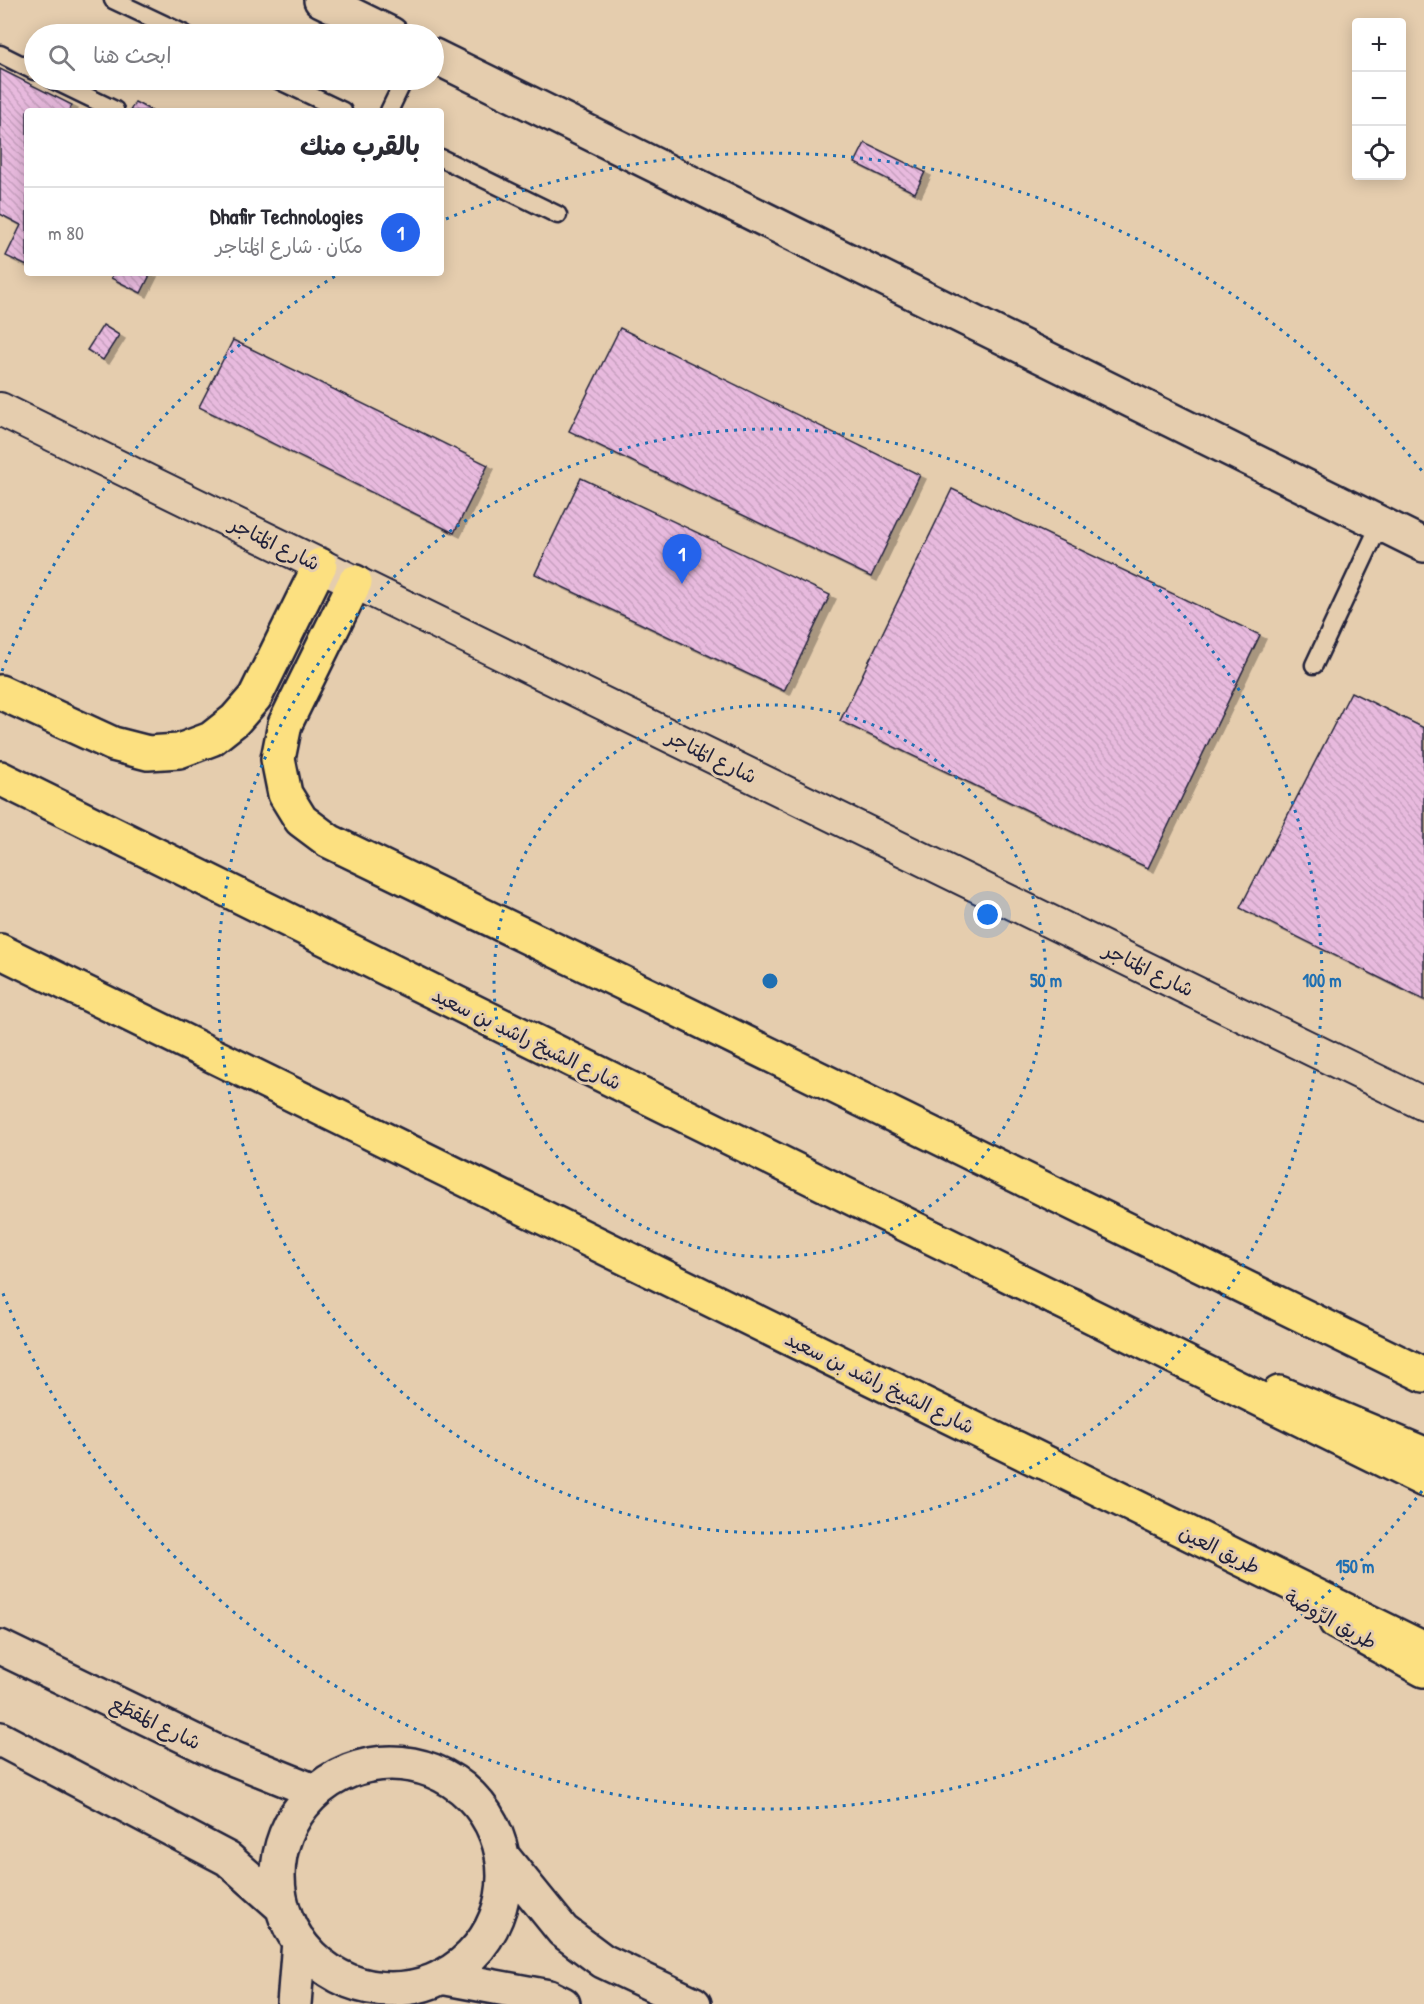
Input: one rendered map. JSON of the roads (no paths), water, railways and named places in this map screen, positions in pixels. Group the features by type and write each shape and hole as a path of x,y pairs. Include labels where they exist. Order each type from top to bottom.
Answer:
{"highway":[{"path":"0,692 113,744 148,753 179,751 211,739 235,720 255,697 320,565"},
{"path":"355,582 285,724 278,759 285,794 301,820 329,841 1424,1375"},
{"name":"شارع الشيخ راشد بن سعيد","path":"0,778 1055,1298"},
{"name":"شارع الشيخ راشد بن سعيد","path":"0,951 1016,1448"},
{"path":"1055,1298 1424,1454"},
{"path":"1055,1298 1424,1480"},
{"name":"طريق العين","path":"1016,1448 1424,1649"},
{"name":"طريق الرَّوضة","path":"1016,1448 1424,1670"}],"street":[{"path":"321,0 370,24"},
{"path":"444,61 1424,545"},
{"name":"شارع المُتاجر","path":"0,409 1424,1104"},
{"name":"شارع المَقطَع","path":"0,1647 217,1752 314,1791"},
{"path":"0,1739 228,1859 281,1906"},
{"path":"503,1857 503,1893 492,1926 471,1956 441,1977 395,1996 344,1978 319,1963 298,1941 281,1906 277,1865 289,1824 314,1791 348,1770 388,1762 428,1768 463,1788 489,1819 503,1857 563,1931 603,1961 694,2004"},
{"path":"294,2004 298,1941"},
{"path":"441,1977 549,1997 563,2004"}],"lane":[{"path":"113,0 163,24"},
{"path":"0,54 24,65"},
{"path":"74,90 111,108"},
{"path":"299,90 337,108"},
{"path":"390,108 399,90"},
{"path":"444,159 558,215"},
{"path":"1314,665 1380,524"}],"place":[{"name":"Dhafir Technologies","path":"682,584"}]}
